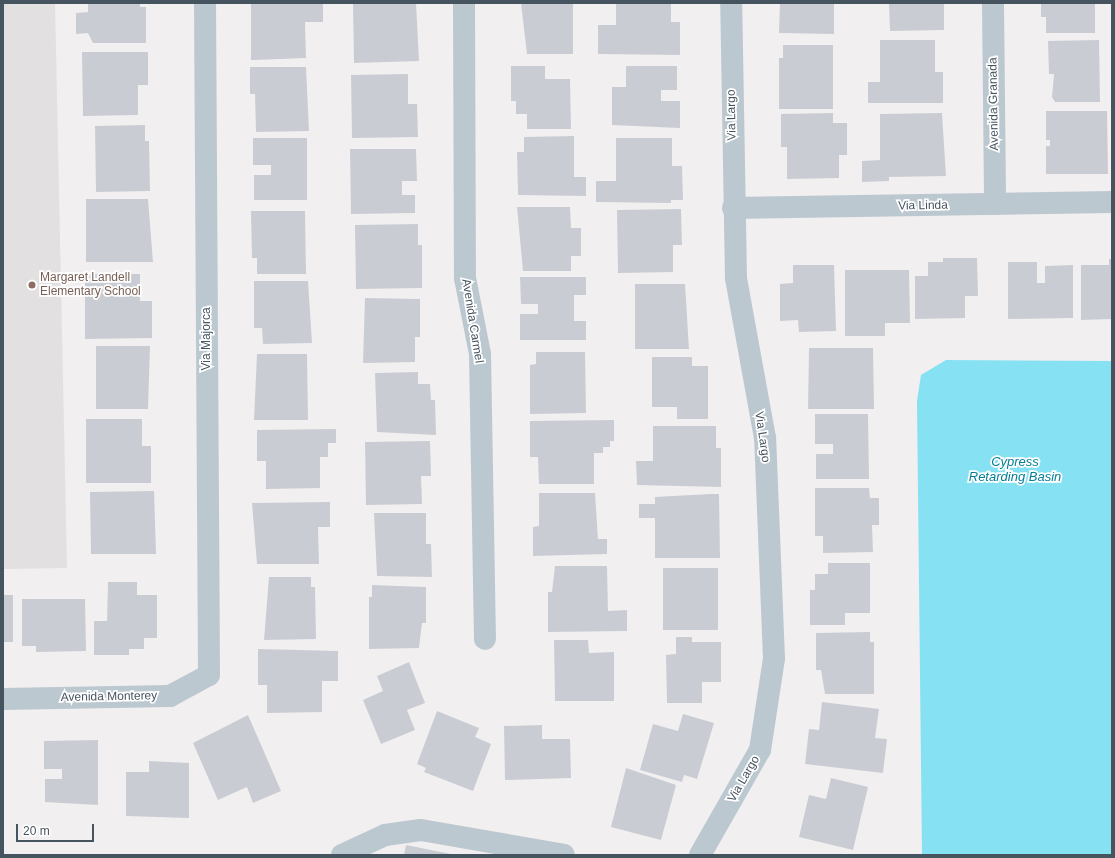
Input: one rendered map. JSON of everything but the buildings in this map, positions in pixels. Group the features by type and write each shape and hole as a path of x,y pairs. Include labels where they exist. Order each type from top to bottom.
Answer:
{"street":[{"name":"Via Majorca","path":"205,3 209,675"},
{"name":"Avenida Carmel","path":"464,3 465,278 480,354 485,639"},
{"name":"Via Largo","path":"700,855 760,750 774,659 765,438 736,278 731,3"},
{"name":"Avenida Granada","path":"993,3 995,204"},
{"name":"Via Linda","path":"734,208 1112,202"},
{"name":"Avenida Monterey","path":"3,699 170,696 209,675"},
{"path":"342,855 385,835 421,830 564,855"}],"shaded area":[{"name":"Margaret Landell Elementary School","path":"3,3 55,3 67,568 3,569"}],"water":[{"name":"Cypress Retarding Basin","path":"946,360 1112,361 1112,855 922,855 917,401 921,375"}],"place":[{"name":"Margaret Landell Elementary School","path":"32,285"}]}
